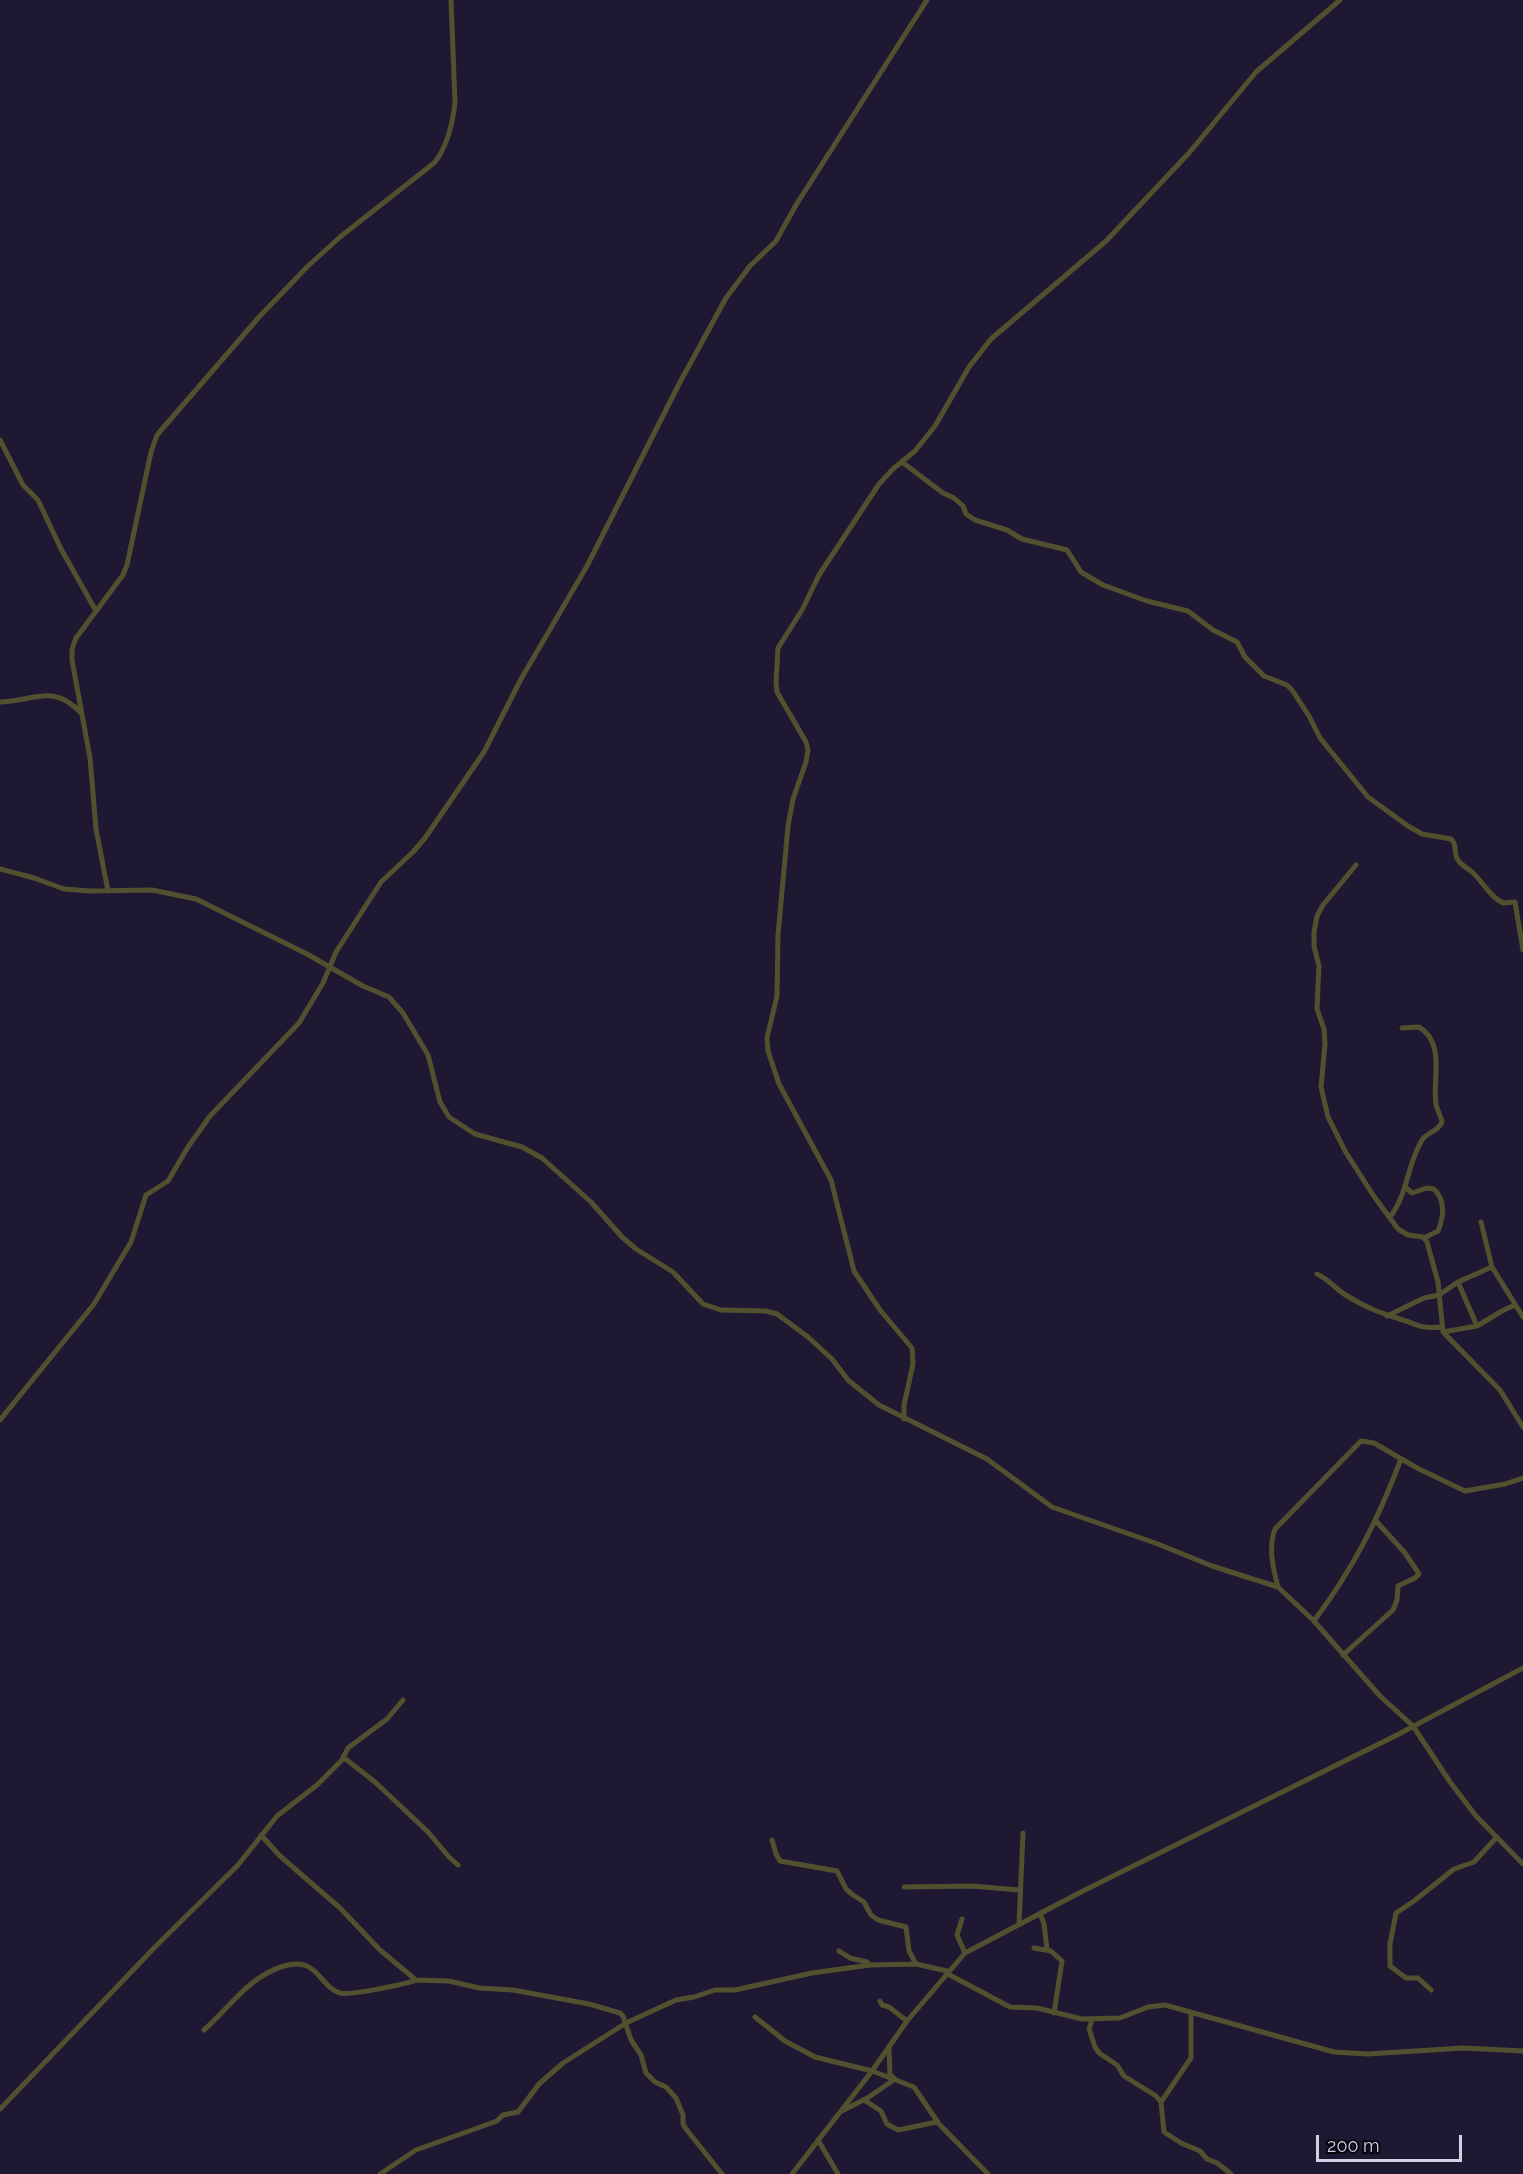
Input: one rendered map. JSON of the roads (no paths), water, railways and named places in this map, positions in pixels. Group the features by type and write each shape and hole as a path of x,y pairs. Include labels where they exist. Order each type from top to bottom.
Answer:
{"street":[{"path":"108,891 96,830 90,758 75,682 72,649 76,638 123,575 127,565 151,452 157,435 259,317 308,266 340,237 434,163 440,155 453,117 455,102 451,0"},
{"path":"0,1420 94,1304 131,1242 146,1195 168,1181 210,1116 299,1023 343,941 381,882 425,838 490,741 513,693 587,566 679,384 726,298 750,266 776,241 796,205 927,0"},
{"path":"904,1419 904,1405 913,1364 912,1348 880,1310 854,1271 838,1214 834,1187 779,1084 769,1058 767,1043 777,996 778,935 790,810 808,750 806,741 776,688 778,648 802,610 819,575 853,521 879,484 915,451 935,426 969,367 991,339 1106,242 1184,159 1256,72 1341,0"},
{"path":"0,440 23,485 38,500 61,549 96,611"},
{"path":"902,462 943,493 954,498 963,506 966,514 975,520 1022,538 1068,550 1081,572 1103,585 1147,601 1188,611 1213,630 1237,642 1245,657 1264,676 1287,685 1292,690 1320,738 1360,789 1422,834 1451,839 1455,845 1458,861 1476,876 1497,900 1503,903 1515,902 1523,950"},
{"path":"0,702 53,696 64,698 82,715"},
{"path":"1356,865 1323,904 1317,916 1314,932 1314,946 1319,966 1317,1009 1324,1029 1325,1044 1321,1087 1328,1117 1346,1151 1395,1225 1404,1233 1424,1238 1438,1231 1443,1212 1442,1201 1434,1189 1427,1188 1412,1193 1405,1187"},
{"path":"0,869 64,889 164,891 196,899 363,986 389,997 398,1005 429,1055 440,1102 449,1117 475,1134 522,1147 537,1154 591,1202 622,1237 636,1249 673,1272 708,1306 728,1311 766,1311 780,1315 826,1353 857,1389 879,1405 987,1459 1052,1507 1168,1547 1212,1566 1278,1587 1314,1621 1374,1690 1413,1726 1450,1782 1496,1838 1523,1863"},
{"path":"1390,1217 1400,1203 1422,1140 1439,1128 1442,1122 1435,1102 1437,1079 1432,1042 1427,1033 1419,1027 1402,1028"},
{"path":"1481,1222 1492,1267 1523,1317"},
{"path":"1424,1238 1432,1257 1442,1330 1500,1390 1523,1427"},
{"path":"1387,1316 1424,1298 1439,1295 1458,1282 1492,1267"},
{"path":"1317,1275 1327,1279 1364,1306 1420,1328 1442,1330 1477,1326 1515,1305"},
{"path":"1458,1282 1477,1326"},
{"path":"1278,1587 1273,1564 1272,1538 1281,1521 1361,1441 1374,1443 1465,1491 1505,1484 1523,1478"},
{"path":"1314,1621 1353,1565 1376,1521 1401,1459"},
{"path":"1344,1655 1393,1610 1397,1600 1398,1586 1419,1574 1405,1553 1376,1521"},
{"path":"792,2174 872,2071 907,2021 946,1972 965,1953 1523,1668"},
{"path":"0,2109 149,1953 238,1865 284,1810 315,1787 343,1757 346,1750 387,1719 403,1700"},
{"path":"343,1757 375,1782 428,1832 448,1857 458,1865"},
{"path":"1019,1924 1023,1833"},
{"path":"261,1835 280,1856 340,1908 380,1950 416,1980"},
{"path":"1431,1990 1418,1978 1406,1978 1389,1964 1396,1913 1454,1869 1474,1862 1496,1838"},
{"path":"772,1840 780,1861 837,1871 846,1888 853,1896 864,1902 871,1915 886,1923 898,1923 906,1927 909,1951 916,1964"},
{"path":"904,1887 972,1886 1019,1890"},
{"path":"1040,1913 1044,1924 1047,1949"},
{"path":"962,1919 957,1935 965,1953"},
{"path":"1034,1948 1047,1949 1055,1953 1062,1961 1054,2013"},
{"path":"839,1951 850,1958 867,1962 870,1965"},
{"path":"204,2030 251,1985 271,1971 292,1964 302,1964 311,1968 335,1991 343,1994 416,1980 449,1981 478,1988 504,1988 588,2004 620,2013 641,2055 646,2073 672,2092 683,2115 683,2124 686,2129 722,2174"},
{"path":"380,2174 416,2150 483,2127 497,2121 503,2115 518,2112 539,2084 564,2063 626,2023 667,2004 716,1990 735,1990 812,1973 870,1965 916,1964 946,1972 1010,2007 1037,2008 1092,2020 1120,2018 1149,2007 1164,2005 1334,2052 1367,2054 1463,2048 1523,2051"},
{"path":"880,2001 882,2006 889,2007 907,2021"},
{"path":"1161,2102 1191,2058 1191,2014"},
{"path":"756,2017 765,2026 800,2050 830,2062 872,2071 914,2087 937,2121 988,2174"},
{"path":"1092,2020 1089,2029 1095,2048 1117,2065 1124,2076 1156,2096 1161,2102 1164,2132 1200,2151 1207,2159 1217,2163 1231,2174"},
{"path":"889,2046 890,2075 895,2079"},
{"path":"838,2113 864,2100 895,2079"},
{"path":"864,2100 882,2110 887,2124 898,2130 937,2121"},
{"path":"818,2140 838,2174"}]}
